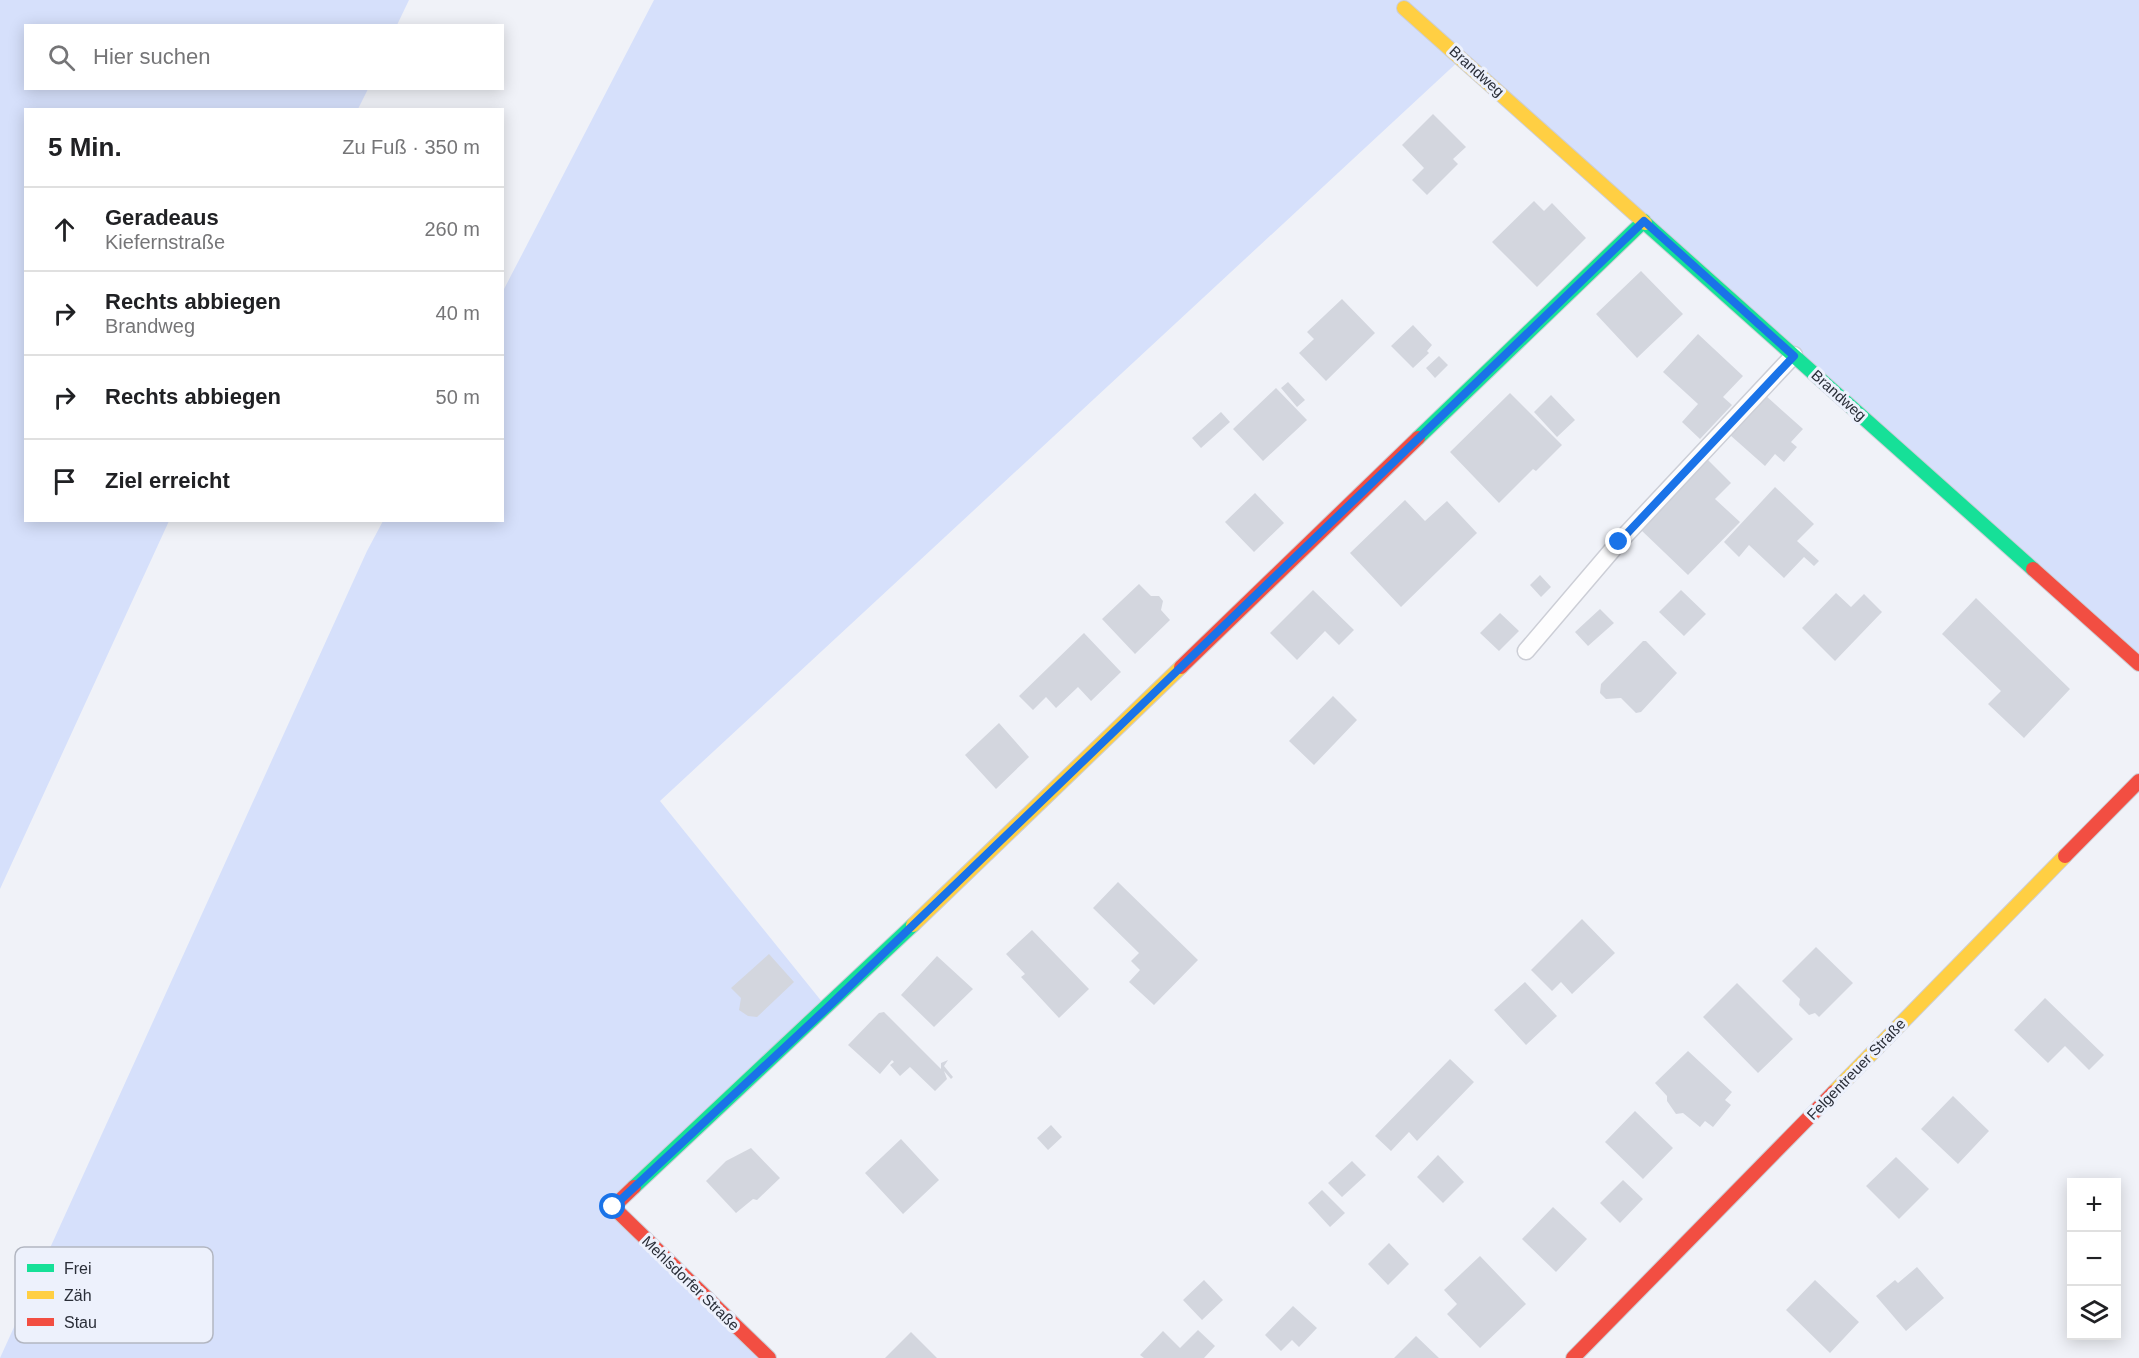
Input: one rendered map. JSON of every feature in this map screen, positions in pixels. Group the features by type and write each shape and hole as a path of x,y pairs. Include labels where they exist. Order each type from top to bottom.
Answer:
{"street":[{"name":"Brandweg","path":"1404,8 2139,664"},
{"name":"Mehlsdorfer Straße","path":"769,1358 613,1207 827,1008 1644,221"},
{"name":"Felgentreuer Straße","path":"1573,1358 2139,781"}],"lane":[{"path":"1526,651 1619,542 1794,356"}],"shaded area":[{"path":"0,0 409,0 397,24 24,24 24,90 368,90 358,108 24,108 24,522 169,522 0,889"},
{"path":"654,0 2139,0 2139,664 1462,58 660,801 827,1008 613,1207 769,1358 0,1358 15,1325 15,1343 213,1343 213,1247 50,1247 367,551 382,522 504,522 504,289"}],"building":[{"path":"1433,114 1466,147 1453,159 1458,164 1427,195 1412,180 1424,168 1402,145"},
{"path":"1534,201 1544,211 1552,203 1586,238 1537,287 1492,242"},
{"path":"1641,271 1683,314 1637,358 1596,314"},
{"path":"1342,299 1375,333 1326,381 1299,353 1314,339 1307,332"},
{"path":"1413,325 1432,345 1427,351 1429,353 1413,368 1391,346"},
{"path":"1698,334 1743,376 1723,397 1732,405 1700,439 1682,422 1698,404 1663,372"},
{"path":"1439,356 1448,365 1435,378 1426,368"},
{"path":"1288,382 1305,400 1297,407 1281,388"},
{"path":"1276,388 1307,420 1263,461 1233,429"},
{"path":"1510,393 1562,445 1536,471 1533,469 1499,503 1450,452"},
{"path":"1551,395 1575,420 1557,437 1534,412"},
{"path":"1765,395 1803,429 1791,442 1797,447 1784,462 1775,454 1765,466 1730,435"},
{"path":"1221,412 1230,422 1201,448 1192,438"},
{"path":"1707,459 1731,483 1715,499 1740,522 1688,575 1640,529"},
{"path":"1775,487 1814,524 1797,541 1819,561 1814,566 1804,557 1784,578 1749,545 1739,557 1724,542"},
{"path":"1255,493 1284,523 1254,552 1225,522"},
{"path":"1405,500 1425,521 1447,501 1477,533 1401,607 1350,553"},
{"path":"1540,575 1551,587 1541,597 1530,585"},
{"path":"1139,584 1151,596 1159,596 1163,601 1161,610 1170,620 1135,654 1102,619"},
{"path":"1313,590 1354,630 1339,645 1325,631 1297,660 1270,633"},
{"path":"1681,590 1706,614 1684,636 1659,612"},
{"path":"1836,593 1851,607 1864,594 1882,612 1835,661 1802,628"},
{"path":"1976,598 2070,689 2024,738 1988,704 2001,691 1942,634"},
{"path":"1600,609 1614,623 1588,646 1575,632"},
{"path":"1500,613 1519,631 1499,651 1480,633"},
{"path":"1084,633 1121,672 1091,701 1078,687 1056,708 1046,697 1033,710 1019,696"},
{"path":"1643,641 1646,641 1677,673 1641,712 1636,713 1621,698 1606,699 1600,693 1601,684"},
{"path":"1333,696 1357,720 1314,765 1289,741"},
{"path":"999,723 1029,757 996,789 965,755"},
{"path":"1118,882 1198,960 1154,1005 1129,982 1140,970 1131,961 1139,953 1093,908"},
{"path":"1582,919 1615,953 1572,994 1561,982 1552,991 1531,970"},
{"path":"1032,930 1089,989 1059,1018 1021,977 1025,974 1006,954"},
{"path":"1816,947 1853,983 1819,1017 1815,1013 1809,1015 1799,1005 1800,999 1782,981"},
{"path":"769,954 794,982 757,1017 748,1016 739,1010 741,998 731,988"},
{"path":"937,956 973,989 934,1027 901,995"},
{"path":"1525,982 1557,1016 1526,1045 1494,1010"},
{"path":"1737,983 1793,1039 1758,1073 1703,1017"},
{"path":"2045,998 2104,1055 2089,1070 2065,1046 2048,1063 2014,1030"},
{"path":"884,1012 941,1069 941,1063 948,1060 944,1066 953,1077 951,1079 944,1071 947,1079 935,1091 910,1067 900,1076 890,1065 894,1062 892,1060 880,1074 848,1045 879,1013"},
{"path":"1688,1051 1732,1092 1725,1100 1731,1105 1713,1127 1705,1121 1700,1127 1683,1113 1676,1114 1667,1101 1667,1096 1655,1083"},
{"path":"1450,1059 1474,1082 1417,1141 1409,1132 1391,1151 1375,1136"},
{"path":"1953,1096 1989,1131 1958,1164 1921,1129"},
{"path":"1635,1111 1673,1148 1643,1179 1605,1142"},
{"path":"1051,1125 1062,1137 1048,1150 1037,1138"},
{"path":"901,1139 939,1180 903,1214 865,1173"},
{"path":"751,1148 780,1178 757,1200 753,1199 736,1213 706,1181 726,1161"},
{"path":"1438,1155 1464,1182 1443,1203 1417,1177"},
{"path":"1896,1157 1929,1189 1899,1219 1866,1186"},
{"path":"1352,1161 1366,1175 1342,1197 1328,1183"},
{"path":"1623,1180 1643,1199 1620,1223 1600,1203"},
{"path":"1322,1190 1345,1213 1330,1227 1308,1203"},
{"path":"1553,1207 1587,1239 1556,1272 1522,1239"},
{"path":"1389,1243 1409,1264 1388,1285 1368,1264"},
{"path":"1480,1256 1526,1304 1480,1348 1447,1314 1457,1304 1444,1290"},
{"path":"1917,1267 1944,1298 1906,1331 1876,1296 1895,1280 1898,1283"},
{"path":"1204,1280 1223,1300 1202,1320 1183,1300"},
{"path":"1815,1280 1859,1322 1830,1353 1786,1310"},
{"path":"1293,1306 1317,1328 1299,1347 1292,1340 1281,1351 1265,1335"},
{"path":"1198,1330 1215,1346 1204,1358 1144,1358 1140,1355 1163,1331 1180,1348"},
{"path":"911,1332 937,1358 885,1358"},
{"path":"1416,1336 1439,1358 1394,1358"}],"traffic: fast":[{"path":"1418,438 1644,221"},
{"path":"1645,223 2033,569"},
{"path":"634,1187 913,925"}],"traffic: slow":[{"path":"1404,8 1645,223"},
{"path":"913,925 1181,667"},
{"path":"1834,1092 2065,856"}],"traffic: jam":[{"path":"1181,667 1418,438"},
{"path":"2033,569 2139,664"},
{"path":"2065,856 2139,781"},
{"path":"1573,1358 1834,1092"},
{"path":"634,1187 613,1207 769,1358"}],"route":[{"path":"613,1207 827,1008 1644,221 1794,356 1619,542"}]}
